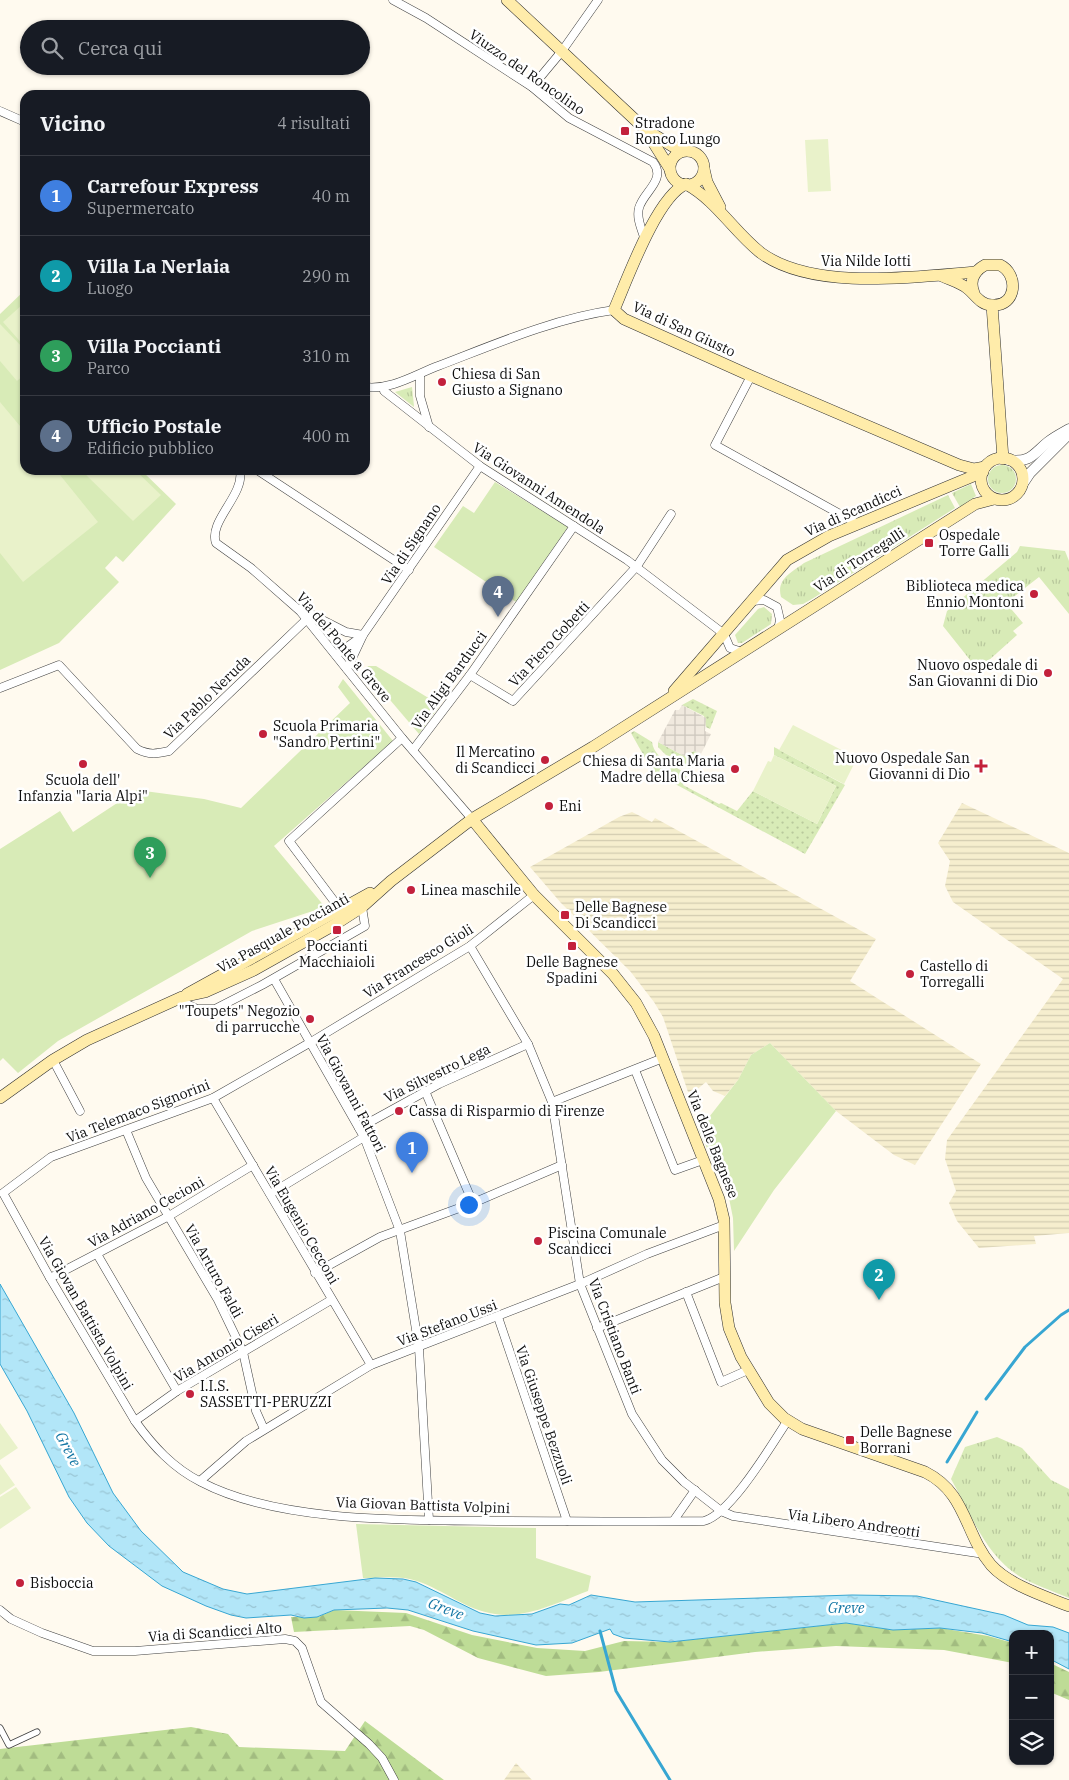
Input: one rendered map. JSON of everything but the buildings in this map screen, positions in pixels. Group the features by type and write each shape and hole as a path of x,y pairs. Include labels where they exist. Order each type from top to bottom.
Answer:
{"main road":[{"path":"507,0 646,130 674,147 689,151 700,157 704,168 699,180 686,184 676,190 661,208"},
{"path":"646,130 677,181 686,184"},
{"path":"614,310 661,208 675,156 689,151"},
{"name":"Via Nilde Iotti","path":"704,168 710,188 725,215"},
{"name":"Via Nilde Iotti","path":"686,184 725,215 760,252 798,272 831,277 939,275 976,272 985,265 992,264 1003,266 1012,276 1014,287 1008,299 1003,303 992,305 980,301 974,293 957,282 939,275"},
{"path":"974,293 972,281 976,272"},
{"path":"984,470 983,488 994,499 1011,498 1018,493 1022,485 1020,468 1014,462 1006,459 992,305"},
{"name":"Via di San Giusto","path":"614,310 624,319 751,376 959,465 984,470"},
{"name":"Via di Scandicci","path":"724,634 787,560 830,536 984,470 994,460 1006,459"},
{"name":"Via di Torregalli","path":"472,820 560,768 975,504 994,499"},
{"name":"Via di Torregalli","path":"665,701 724,634"},
{"name":"Via Pasquale Poccianti","path":"308,933 362,907 391,881 472,820"},
{"name":"Via delle Bagnese","path":"472,820 534,895 624,987 644,1017 719,1199 724,1225 725,1303 729,1328 748,1370 769,1403 802,1430 925,1472 940,1480 956,1499 984,1554 996,1570 1008,1578 1069,1606"},
{"name":"Via Pasquale Poccianti","path":"0,1098 53,1060 106,1030 182,998 205,992 254,970 335,913 391,881"}],"street":[{"name":"Viuzzo del Roncolino","path":"393,0 426,18 532,87 569,118 641,155 655,165 657,172 656,181 642,202 638,212 645,240"},
{"path":"532,87 562,51 598,0"},
{"path":"0,111 20,120"},
{"name":"Via di San Giusto","path":"370,388 384,387 420,375 436,367 555,324 581,316 614,310"},
{"path":"420,375 420,396 429,427"},
{"path":"751,376 715,445 858,524"},
{"name":"Via Giovanni Amendola","path":"384,387 384,391 480,466 637,566 724,634"},
{"name":"Via di Scandicci","path":"1006,459 1017,461 1032,457 1047,442 1069,429"},
{"path":"1022,485 1030,473 1069,434"},
{"name":"Via di Signano","path":"363,636 480,466"},
{"name":"Via del Ponte a Greve","path":"240,475 239,486 218,526 215,538 216,543 251,568 307,619 402,738 472,820"},
{"path":"265,475 409,570"},
{"path":"637,566 671,514"},
{"name":"Via Aligi Barducci","path":"412,750 470,675 574,526"},
{"name":"Via Piero Gobetti","path":"470,675 513,701 637,566"},
{"path":"752,601 761,599 775,605 780,616 778,630"},
{"path":"294,606 346,632 363,636"},
{"name":"Via Pablo Neruda","path":"0,688 58,665 137,749 152,755 159,754 169,751 307,619"},
{"path":"724,634 730,648 742,652"},
{"path":"336,655 363,636"},
{"path":"347,668 363,636"},
{"path":"335,913 334,901 289,841 402,738"},
{"name":"Via Francesco Gioli","path":"311,1042 470,946 534,895"},
{"path":"182,998 192,1008 212,1010 274,979 365,926 362,907"},
{"path":"308,933 321,951"},
{"name":"Via Cristiano Banti","path":"470,946 528,1044 552,1102 580,1284 632,1414 662,1460 721,1511"},
{"name":"Via Giovanni Fattori","path":"274,979 364,1137 400,1231 419,1348 429,1520"},
{"name":"Via Telemaco Signorini","path":"3,1193 51,1157 213,1098 311,1042"},
{"name":"Via Silvestro Lega","path":"359,1128 425,1091 528,1044"},
{"path":"552,1102 662,1058"},
{"path":"53,1060 80,1111"},
{"path":"635,1070 675,1170 703,1160"},
{"path":"425,1091 473,1203"},
{"name":"Via Eugenio Cecconi","path":"213,1098 371,1365"},
{"name":"Via Arturo Faldi","path":"126,1130 146,1178 218,1300 243,1352 256,1411 264,1430"},
{"path":"270,1194 364,1137"},
{"path":"315,1272 357,1248 473,1203 562,1165"},
{"name":"Via Adriano Cecioni","path":"50,1278 169,1216 253,1166"},
{"name":"Via Giovan Battista Volpini","path":"3,1193 50,1278 135,1421 157,1449 200,1481 250,1500 333,1515 429,1520 704,1521 714,1517 721,1511"},
{"name":"Via Stefano Ussi","path":"200,1481 227,1456 264,1430 371,1365 498,1317 580,1284 647,1254 724,1225"},
{"path":"97,1254 177,1391"},
{"path":"597,1328 724,1277"},
{"path":"686,1292 722,1382 748,1370"},
{"name":"Via Antonio Ciseri","path":"135,1421 177,1391 331,1300"},
{"name":"Via Giuseppe Bezzuoli","path":"498,1317 567,1521"},
{"path":"721,1511 750,1476 788,1420"},
{"path":"674,1520 695,1490"},
{"name":"Via Libero Andreotti","path":"721,1511 742,1519 984,1554"},
{"name":"Via di Scandicci Alto","path":"0,1610 11,1619 42,1633 93,1651 135,1650 285,1639 295,1640 302,1648 321,1702 369,1744 395,1779"},
{"path":"0,1728 9,1744 37,1732"}],"shaded area":[{"path":"682,705 706,718 705,731 711,734 701,754 694,751 684,756 658,742 675,710 679,710"},
{"path":"962,803 1069,853 1069,1233 1034,1236 1036,1244 979,1248 957,1221 949,1203 956,1191 945,1159 947,1140 1063,979 953,902 945,886 950,861 938,843"},
{"path":"632,812 652,822 655,818 876,939 850,981 981,1064 915,1165 894,1155 836,1111 770,1043 751,1055 738,1080 725,1096 713,1091 706,1082 695,1091 688,1092 663,1017 654,1002 630,971 561,903 530,867 619,817"},
{"path":"516,1763 532,1780 504,1780"}],"green space":[{"path":"828,139 831,191 808,192 805,140"},
{"path":"20,295 20,475 146,475 176,504 123,562 116,556 105,568 119,582 59,643 0,670 0,314"},
{"path":"20,307 20,341 3,322"},
{"path":"0,324 20,345 20,378 17,381 0,361"},
{"path":"412,387 414,406 414,407 395,392"},
{"path":"0,402 20,426 20,475 60,475 98,522 23,582 0,553"},
{"path":"1002,465 1012,469 1016,479 1012,489 1002,493 992,489 988,479 992,469"},
{"path":"86,475 140,475 161,495 133,521"},
{"path":"495,482 568,527 516,602 434,547 463,506 474,513"},
{"path":"971,484 976,496 960,507 952,493"},
{"path":"948,495 955,508 812,599 803,604 793,605 781,597 780,591 783,581 790,573 804,563"},
{"path":"1020,546 1065,551 1069,561 1069,614 1039,577 1006,603 1023,623 1013,631 1017,635 978,670 943,626 947,611 1017,552"},
{"path":"764,607 772,614 771,624 742,643 738,643 735,635 758,609"},
{"path":"368,666 376,666 440,705 419,734 368,674 366,669"},
{"path":"343,679 393,741 274,846 325,907 252,931 58,1041 18,1073 3,1058 0,1061 0,849 60,811 73,832 137,790 204,799 241,808 350,703 338,687"},
{"path":"693,699 717,711 710,729 706,727 704,716 682,705"},
{"path":"793,725 857,758 844,784 779,750"},
{"path":"634,731 652,742 660,757 687,775 683,785 719,804 721,803 737,811 753,791 817,824 836,786 774,755 774,747 845,785 805,854 653,772 631,733"},
{"path":"658,742 684,756 694,751 701,754 693,768 689,769 666,755 658,747"},
{"path":"774,755 836,786 817,824 753,791 768,761 771,762"},
{"path":"770,1043 836,1111 774,1190 734,1251 733,1218 729,1198 699,1130 738,1080 751,1055"},
{"path":"0,1423 18,1448 0,1460"},
{"path":"997,1437 1022,1448 1051,1480 1069,1489 1069,1598 1019,1576 997,1557 979,1532 951,1479 965,1447"},
{"path":"0,1464 15,1485 0,1495"},
{"path":"16,1487 31,1508 0,1529 0,1497"},
{"path":"356,1524 536,1528 536,1558 591,1576 588,1591 542,1609 507,1615 484,1612 411,1579 397,1577 363,1578"},
{"path":"334,1610 406,1613 472,1635 537,1648 585,1651 624,1641 670,1642 846,1623 893,1630 940,1628 988,1636 1009,1642 1009,1662 944,1650 836,1646 755,1652 599,1672 546,1676 478,1658 424,1630 410,1626 294,1632 291,1617 318,1617"},
{"path":"1054,1665 1069,1672 1069,1700 1054,1694"},
{"path":"365,1721 444,1780 0,1780 0,1749 191,1727 228,1734 239,1747 345,1751"}],"water":[{"name":"Greve","path":"0,1284 74,1413 113,1493 141,1531 183,1572 223,1589 247,1594 375,1578 403,1579 416,1582 480,1613 495,1616 532,1614 560,1604 569,1605 591,1595 635,1602 852,1595 917,1596 1004,1615 1028,1625 1053,1627 1069,1633 1069,1669 1054,1661 1054,1630 1009,1630 1009,1641 982,1633 940,1628 893,1630 846,1623 670,1642 624,1638 613,1634 610,1629 572,1643 536,1645 473,1631 408,1610 387,1608 334,1610 317,1617 304,1618 291,1615 246,1618 231,1615 162,1586 109,1546 87,1523 69,1497 27,1411 0,1364"}],"waterway":[{"path":"986,1399 1025,1347 1069,1310"},
{"path":"947,1462 977,1412"},
{"path":"600,1631 616,1691 670,1780"}],"place":[{"name":"Stradone Ronco Lungo","path":"625,131"},
{"name":"Chiesa di San Giusto a Signano","path":"442,382"},
{"name":"Ospedale Torre Galli","path":"929,543"},
{"name":"Biblioteca medica Ennio Montoni","path":"1034,594"},
{"name":"Ufficio Postale","path":"498,617"},
{"name":"Nuovo ospedale di San Giovanni di Dio","path":"1048,673"},
{"name":"Scuola Primaria \"Sandro Pertini\"","path":"263,734"},
{"name":"Il Mercatino di Scandicci","path":"545,760"},
{"name":"Scuola dell' Infanzia \"Iaria Alpi\"","path":"83,764"},
{"name":"Nuovo Ospedale San Giovanni di Dio","path":"981,766"},
{"name":"Chiesa di Santa Maria Madre della Chiesa","path":"735,769"},
{"name":"Eni","path":"549,806"},
{"name":"Villa Poccianti","path":"150,878"},
{"name":"Linea maschile","path":"411,890"},
{"name":"Delle Bagnese Di Scandicci","path":"565,915"},
{"name":"Poccianti Macchiaioli","path":"337,930"},
{"name":"Delle Bagnese Spadini","path":"572,946"},
{"name":"Castello di Torregalli","path":"910,974"},
{"name":"\"Toupets\" Negozio di parrucche","path":"310,1019"},
{"name":"Cassa di Risparmio di Firenze","path":"399,1111"},
{"name":"Carrefour Express","path":"412,1173"},
{"name":"Piscina Comunale Scandicci","path":"538,1241"},
{"name":"Villa La Nerlaia","path":"879,1300"},
{"name":"I.I.S. SASSETTI-PERUZZI","path":"190,1394"},
{"name":"Delle Bagnese Borrani","path":"850,1440"},
{"name":"Bisboccia","path":"20,1583"}]}
